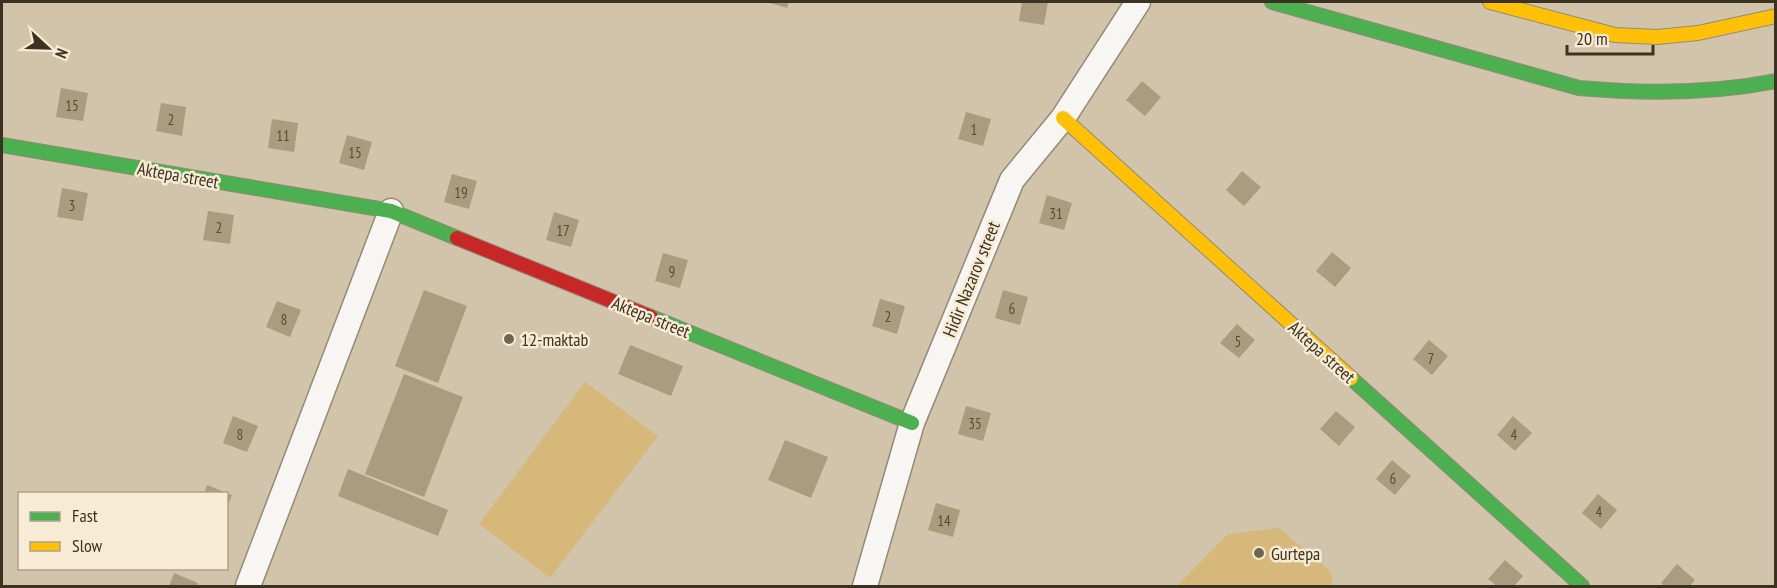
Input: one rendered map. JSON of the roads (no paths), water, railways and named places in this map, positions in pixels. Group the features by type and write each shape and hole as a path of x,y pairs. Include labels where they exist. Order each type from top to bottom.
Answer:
{"street":[{"name":"Hidir Nazarov street","path":"865,586 912,423 1012,180 1063,118 1138,2"},
{"path":"1272,2 1578,88 1618,92 1695,93 1776,81"},
{"path":"1491,2 1615,35 1657,37 1698,33 1776,16"},
{"name":"Aktepa street","path":"1063,118 1582,586"},
{"name":"Aktepa street","path":"2,145 391,211 912,423"},
{"path":"248,586 391,211"}],"place":[{"name":"12-maktab","path":"509,339"},
{"name":"Gurtepa","path":"1259,553"}]}
